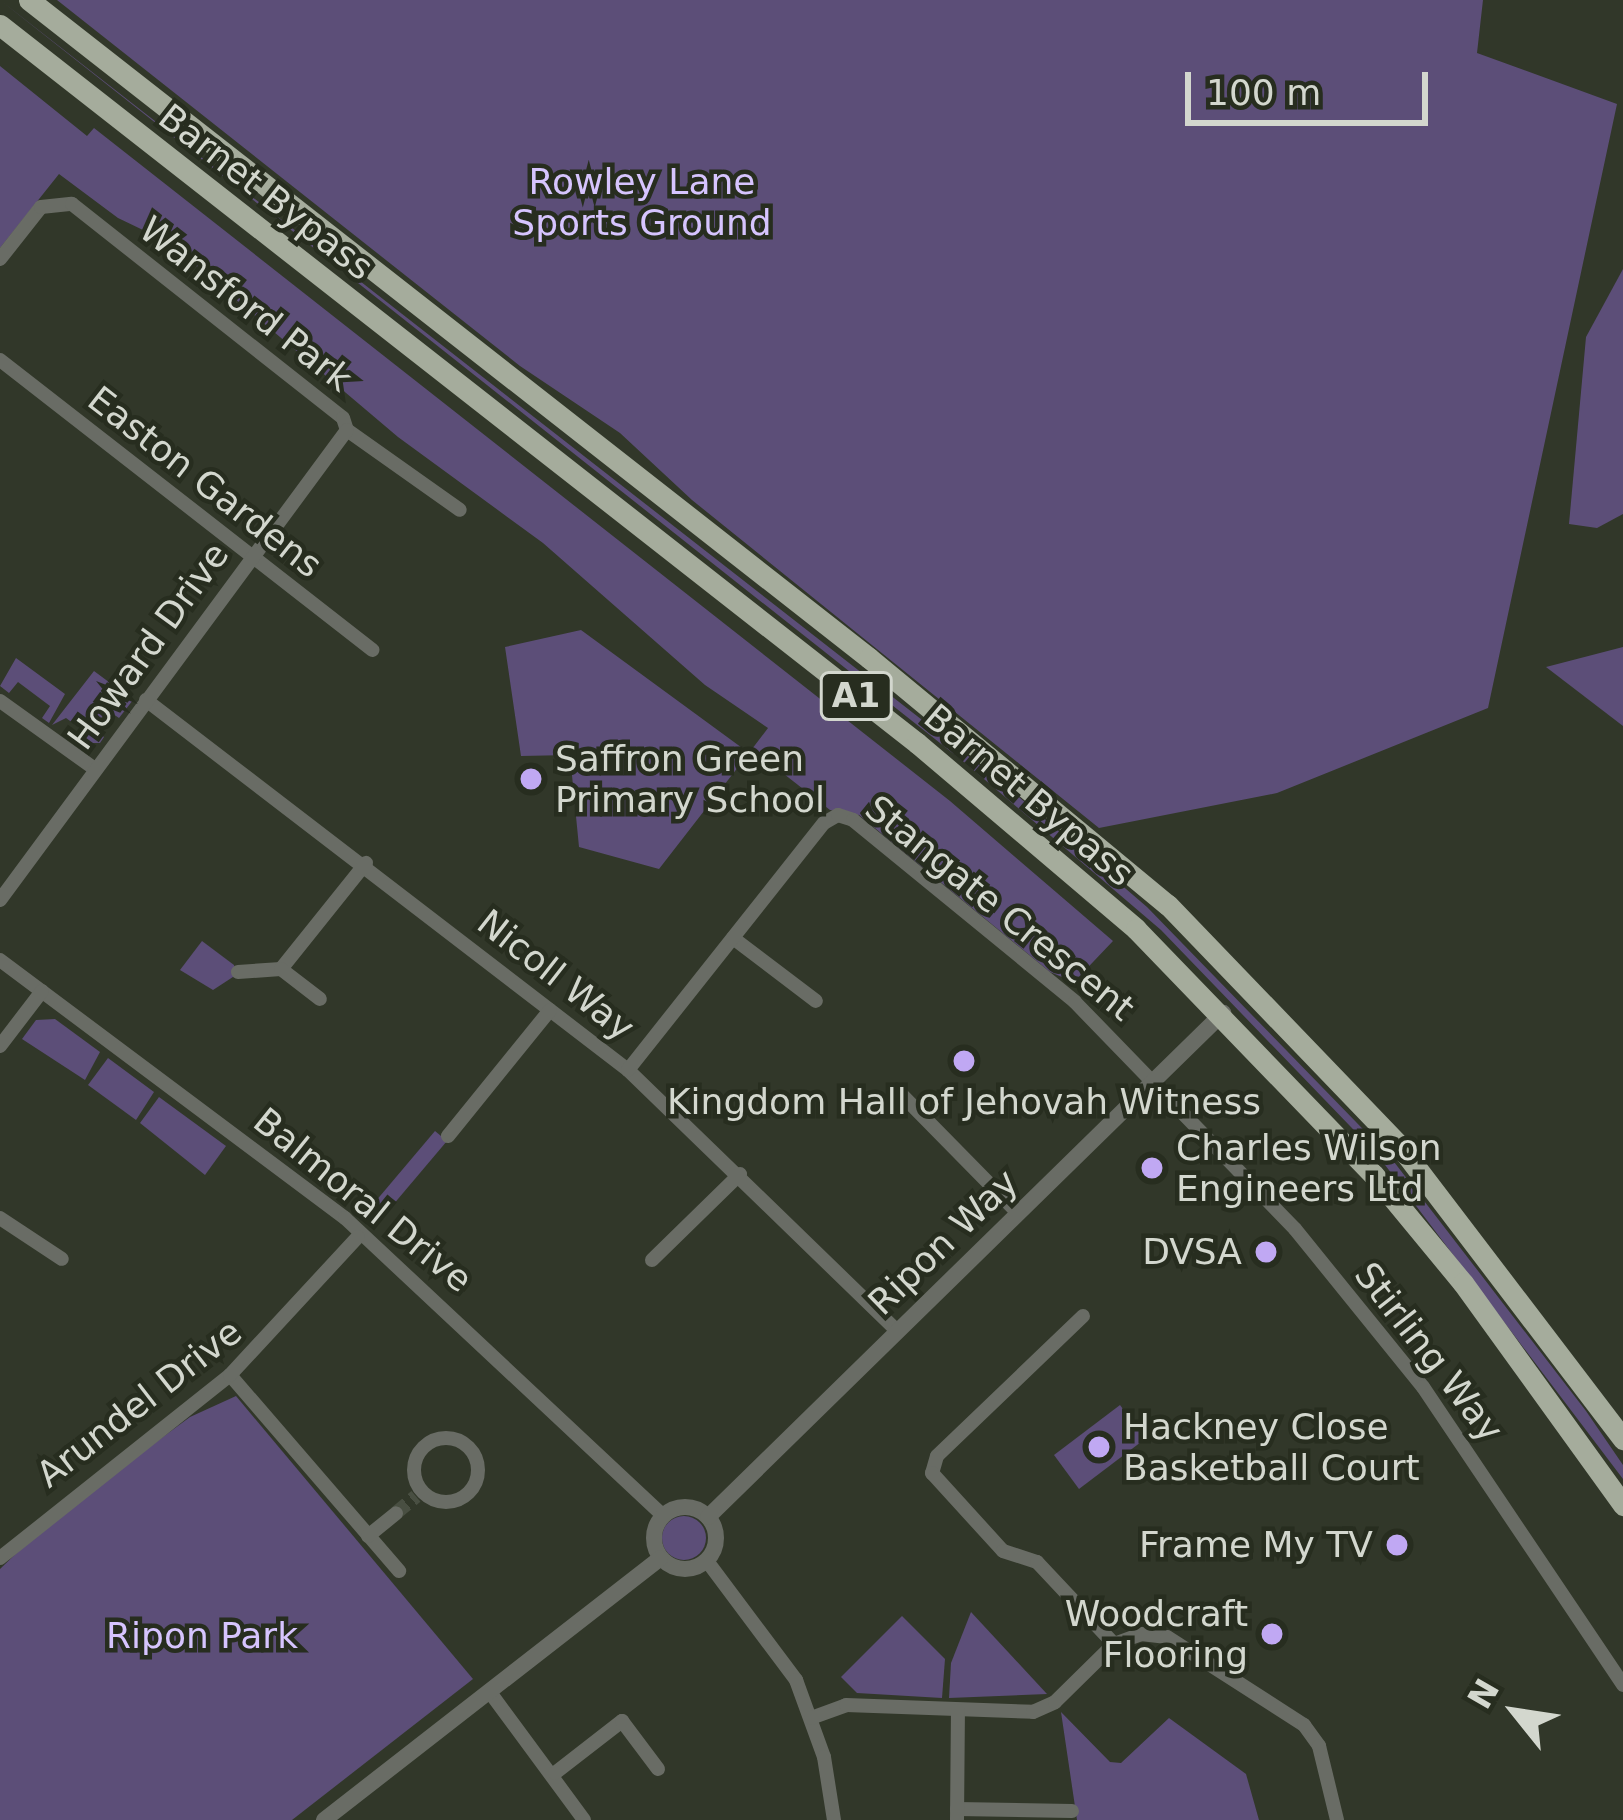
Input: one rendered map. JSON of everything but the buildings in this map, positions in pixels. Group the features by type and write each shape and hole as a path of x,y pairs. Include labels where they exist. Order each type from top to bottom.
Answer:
{"highway":[{"name":"Barnet Bypass","path":"29,0 869,658 1168,905 1400,1145 1623,1439"},
{"name":"Barnet Bypass","path":"0,25 1001,811 1223,1013 1430,1242 1623,1505"}],"street":[{"name":"Wansford Park","path":"0,259 41,207 72,204 343,418 347,430 460,510"},
{"name":"Easton Gardens","path":"0,360 373,650"},
{"name":"Howard Drive","path":"0,900 347,430"},
{"name":"Nicoll Way","path":"146,700 366,862 628,1070 898,1332"},
{"path":"0,701 95,769"},
{"name":"Stangate Crescent","path":"628,1070 824,823 845,816 989,929 1156,1079"},
{"path":"281,969 366,862"},
{"path":"733,938 815,1001"},
{"name":"Balmoral Drive","path":"0,960 291,1176 463,1321 663,1516"},
{"path":"238,972 281,969 320,999"},
{"path":"0,1046 43,991"},
{"path":"448,1136 550,1010"},
{"name":"Ripon Way","path":"708,1517 1223,1013"},
{"name":"Stirling Way","path":"1156,1079 1405,1364 1623,1685"},
{"path":"900,1094 1018,1213"},
{"path":"652,1260 740,1174"},
{"path":"0,1218 62,1259"},
{"name":"Arundel Drive","path":"0,1558 230,1376 358,1237"},
{"path":"1084,1316 938,1456 932,1474 1003,1551 1036,1562 1114,1644"},
{"path":"230,1376 399,1571"},
{"path":"448,1433 482,1481 452,1505 420,1492 411,1462 448,1433"},
{"path":"691,1507 708,1517 717,1534 707,1561 678,1569 660,1558 655,1532 663,1516 691,1507"},
{"path":"368,1536 396,1513"},
{"path":"324,1820 660,1558"},
{"path":"707,1561 779,1647 811,1718 834,1820"},
{"path":"811,1718 846,1705 958,1711 1045,1708 1114,1644 1141,1634 1167,1637 1304,1725 1318,1745 1337,1820"},
{"path":"489,1690 555,1773 584,1820"},
{"path":"958,1711 957,1815 1072,1811"},
{"path":"555,1773 622,1721 658,1769"}],"green space":[{"path":"0,0 999,780 1147,907 1391,1158 1586,1411 1623,1465 1623,1479 1376,1153 1161,930 964,762"},
{"name":"Rowley Lane Sports Ground","path":"57,0 1483,0 1477,53 1617,104 1488,708 1277,793 1099,828 692,500 620,433 520,366"},
{"path":"0,66 87,136 94,128 950,801 1113,941 1074,982 1050,972 859,815 830,810 752,749 768,728 705,685 543,543 398,437 168,242 118,218 59,174 0,248"},
{"path":"1623,269 1623,514 1597,528 1569,524 1586,337"},
{"path":"581,630 749,753 659,869 579,847 570,755 521,756 505,647"},
{"path":"1623,647 1623,726 1546,667"},
{"path":"16,658 65,694 49,723 42,718 50,706 18,682 9,693 0,686"},
{"path":"94,671 133,700 119,718 107,710 94,728 104,737 100,743 76,743 85,732 66,718 52,725"},
{"path":"202,941 234,965 236,975 213,990 180,970"},
{"path":"55,1019 100,1052 85,1080 22,1039 36,1020"},
{"path":"108,1058 154,1092 136,1120 88,1085"},
{"path":"159,1097 226,1146 205,1175 140,1123"},
{"path":"435,1131 447,1141 376,1225 364,1215"},
{"name":"Ripon Park","path":"236,1396 473,1679 292,1820 0,1820 0,1569 53,1518 190,1417"},
{"name":"Hackney Close Basketball Court","path":"1120,1405 1145,1439 1079,1489 1054,1455"},
{"path":"684,1516 699,1523 706,1538 699,1553 684,1560 669,1553 662,1538 669,1523"},
{"path":"971,1612 1047,1694 949,1698 951,1663"},
{"path":"902,1616 945,1659 942,1698 857,1693 841,1677"},
{"path":"1061,1712 1110,1762 1121,1763 1169,1718 1246,1774 1259,1820 1077,1820"}],"tunnel":[{"path":"396,1513 416,1496"}],"place":[{"name":"Saffron Green Primary School","path":"531,779"},
{"name":"Kingdom Hall of Jehovah Witness","path":"964,1061"},
{"name":"Charles Wilson Engineers Ltd","path":"1152,1168"},
{"name":"DVSA","path":"1266,1252"},
{"name":"Hackney Close Basketball Court","path":"1099,1447"},
{"name":"Frame My TV","path":"1397,1545"},
{"name":"Woodcraft Flooring","path":"1272,1634"}]}
